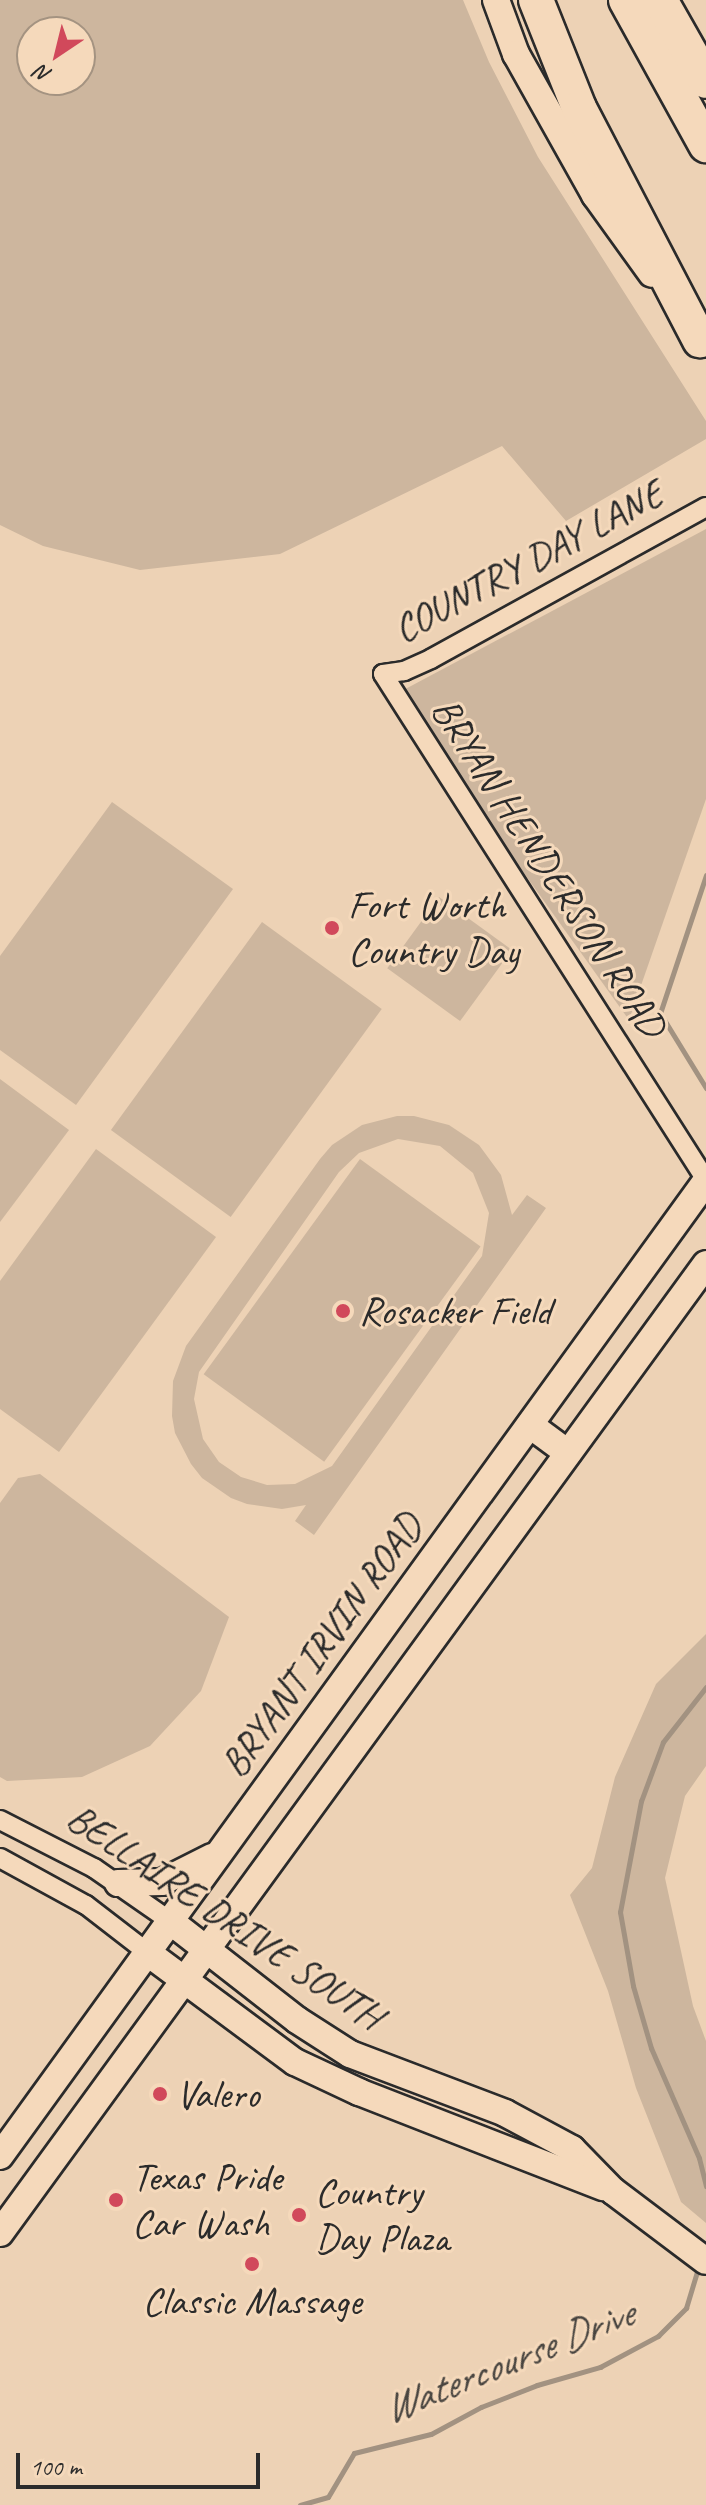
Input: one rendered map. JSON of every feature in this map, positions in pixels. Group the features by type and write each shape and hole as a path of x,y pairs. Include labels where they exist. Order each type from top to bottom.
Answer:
{"highway":[{"path":"536,0 579,108 703,344"},
{"path":"626,0 706,145"},
{"path":"660,0 706,81"}],"main road":[{"path":"496,0 516,54 595,195 703,344"},
{"name":"BRYANT IRVIN ROAD","path":"0,2156 706,1181"},
{"path":"0,2233 706,1264"},
{"path":"530,1425 568,1453"},
{"path":"118,1883 145,1884 175,1878 222,1851"},
{"name":"BELLAIRE DRIVE SOUTH","path":"170,1921 297,2020 350,2054 540,2130 572,2149 613,2191 706,2261"},
{"name":"BELLAIRE DRIVE SOUTH","path":"148,1953 295,2062 359,2092 613,2191"}],"street":[{"name":"COUNTRY DAY LANE","path":"383,674 404,671 431,659 706,507"},
{"name":"BRYAN HENDERSON ROAD","path":"383,674 706,1181"},
{"path":"0,1851 6,1822"},
{"name":"BELLAIRE DRIVE SOUTH","path":"6,1822 118,1883 170,1921"},
{"name":"BELLAIRE DRIVE SOUTH","path":"0,1858 86,1905 148,1953"}],"shaded area":[{"path":"0,0 463,0 489,62 538,157 706,421 706,439 566,521 502,446 280,554 140,570 43,546 0,525"},
{"path":"706,529 706,799 629,1020 396,694"},
{"path":"112,802 233,889 76,1105 0,1050 0,956"},
{"path":"439,897 512,950 460,1021 387,968"},
{"path":"262,922 382,1009 231,1217 111,1130"},
{"path":"0,1079 69,1130 0,1222"},
{"path":"397,1116 414,1116 449,1125 479,1145 501,1175 512,1215 527,1195 546,1208 314,1535 295,1521 306,1505 282,1509 247,1504 231,1498 202,1478 175,1433 173,1381 186,1346 320,1159 332,1145 362,1125","holes":["398,1139 440,1146 473,1173 489,1213 482,1256 332,1466 295,1484 267,1485 241,1477 219,1462 203,1439 194,1399 199,1372 339,1172 359,1153"]},
{"path":"96,1149 216,1237 59,1452 0,1409 0,1281"},
{"name":"Rosacker Field","path":"360,1159 481,1247 324,1462 204,1374"},
{"path":"40,1474 229,1617 201,1691 150,1746 82,1777 7,1781 0,1777 0,1503 18,1478"},
{"path":"706,1634 706,1766 685,1796 665,1878 693,2006 706,2041 706,2223 681,2202 636,2088 608,1991 570,1895 592,1868 615,1777 656,1684"}],"waterway":[{"path":"706,875 660,1013 706,1088"},
{"name":"Watercourse Drive","path":"706,1687 663,1742 641,1801 620,1912 633,1986 651,2048 699,2158 706,2186"},
{"name":"Watercourse Drive","path":"300,2505 328,2497 354,2453 431,2434 481,2407 537,2385 600,2367 658,2336 686,2308 699,2265"}],"place":[{"name":"Fort Worth Country Day","path":"332,928"},
{"name":"Rosacker Field","path":"343,1311"},
{"name":"Valero","path":"160,2094"},
{"name":"Texas Pride Car Wash","path":"116,2200"},
{"name":"Country Day Plaza","path":"299,2215"},
{"name":"Classic Massage","path":"252,2264"}]}
